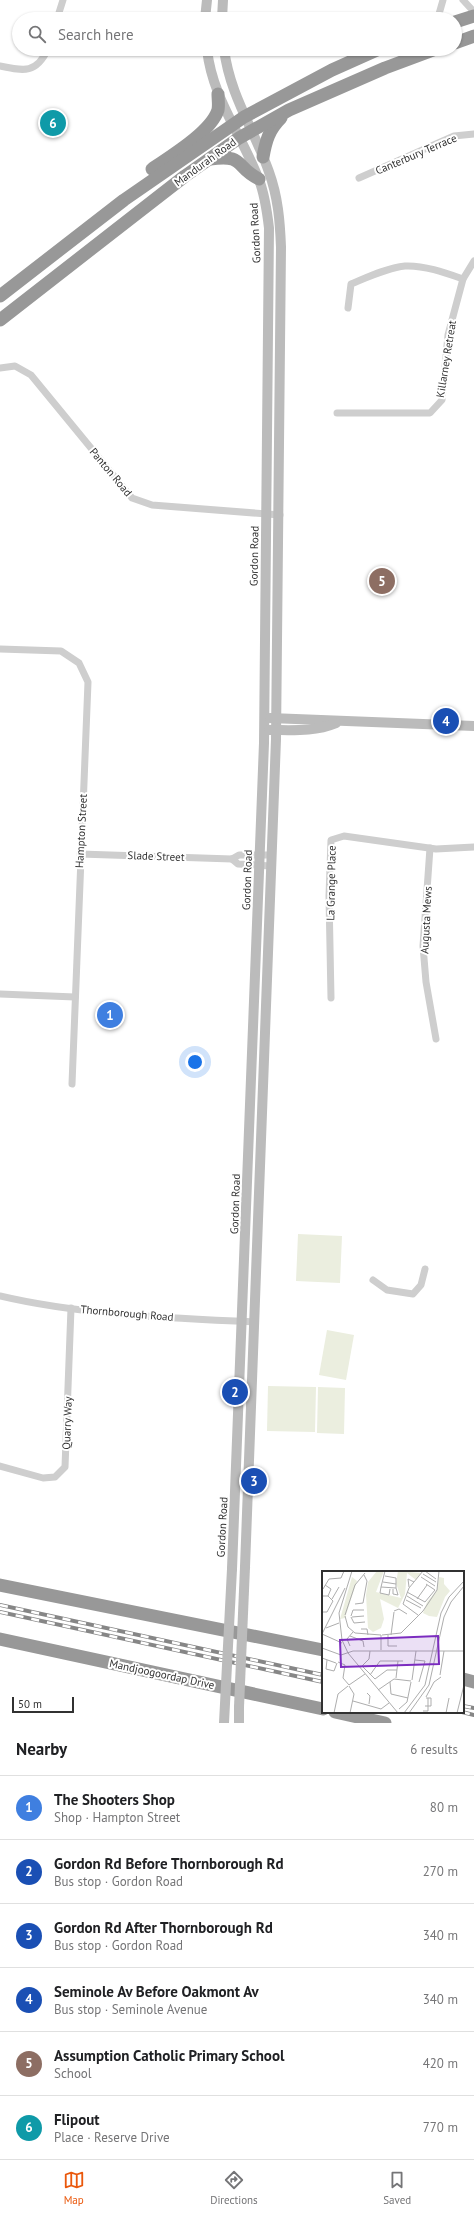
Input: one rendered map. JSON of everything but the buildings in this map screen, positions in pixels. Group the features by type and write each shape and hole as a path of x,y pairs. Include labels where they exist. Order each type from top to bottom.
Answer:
{"highway":[{"path":"462,20 474,16"},
{"path":"462,40 474,36"},
{"name":"Mandurah Road","path":"0,296 124,200 244,117 325,73 363,56"},
{"name":"Mandurah Road","path":"0,320 208,160 250,131 289,110 378,71 418,56"},
{"path":"124,200 140,179 195,138 206,127 218,111 218,94"},
{"path":"263,157 266,138 271,128 289,110"},
{"path":"208,160 233,158 243,165 249,175 259,179"},
{"path":"0,1585 322,1650"},
{"name":"Mandjoogoordap Drive","path":"0,1639 322,1709"},
{"path":"464,1679 474,1682"},
{"path":"340,1713 386,1723"}],"main road":[{"path":"222,12 223,0"},
{"name":"Gordon Road","path":"208,56 218,94 259,179 267,208 269,228 264,730 243,1322 224,1723"},
{"path":"225,56 229,75 244,117 263,157 278,204 281,247 280,515 276,730 239,1723"},
{"path":"268,291 281,291"},
{"path":"268,347 281,347"},
{"path":"264,718 474,726"},
{"path":"264,730 304,730 324,728 338,722"}],"street":[{"path":"59,12 63,0"},
{"path":"440,12 443,0"},
{"path":"463,0 474,12"},
{"path":"0,66 24,70 34,68 42,61 44,56"},
{"name":"Canterbury Terrace","path":"359,178 454,136 474,134"},
{"name":"Killarney Retreat","path":"337,413 430,413 442,400 448,335 463,279 474,261"},
{"path":"348,308 351,284 375,274 405,266 440,271 463,279"},
{"name":"Panton Road","path":"0,368 16,366 31,375 132,498 152,505 280,515"},
{"name":"Hampton Street","path":"0,649 62,651 79,663 88,682 72,1084"},
{"name":"La Grange Place","path":"331,998 329,896 331,840 344,836 430,848 474,847"},
{"name":"Augusta Mews","path":"430,848 423,946 426,982 436,1039"},
{"name":"Slade Street","path":"80,854 232,859 239,855 272,855"},
{"name":"Slade Street","path":"232,859 238,864 271,866"},
{"path":"0,994 75,997"},
{"path":"373,1280 387,1290 413,1294 421,1285 425,1269"},
{"name":"Thornborough Road","path":"0,1296 71,1308 254,1322"},
{"name":"Quarry Way","path":"0,1466 44,1478 56,1477 65,1467 71,1308"}],"shaded area":[{"path":"298,1234 342,1236 340,1283 296,1281"},
{"path":"327,1330 354,1335 346,1380 319,1375"},
{"path":"268,1386 316,1387 315,1432 267,1431"},
{"path":"318,1387 345,1388 344,1434 317,1433"}],"railway":[{"path":"0,1605 322,1675"},
{"path":"0,1612 322,1682"},
{"path":"464,1706 474,1708"},
{"path":"464,1712 474,1715"}],"place":[{"name":"Flipout","path":"53,123"},
{"name":"Assumption Catholic Primary School","path":"382,581"},
{"name":"Seminole Av Before Oakmont Av","path":"446,721"},
{"name":"The Shooters Shop","path":"110,1015"},
{"name":"Gordon Rd Before Thornborough Rd","path":"235,1392"},
{"name":"Gordon Rd After Thornborough Rd","path":"254,1481"}]}
